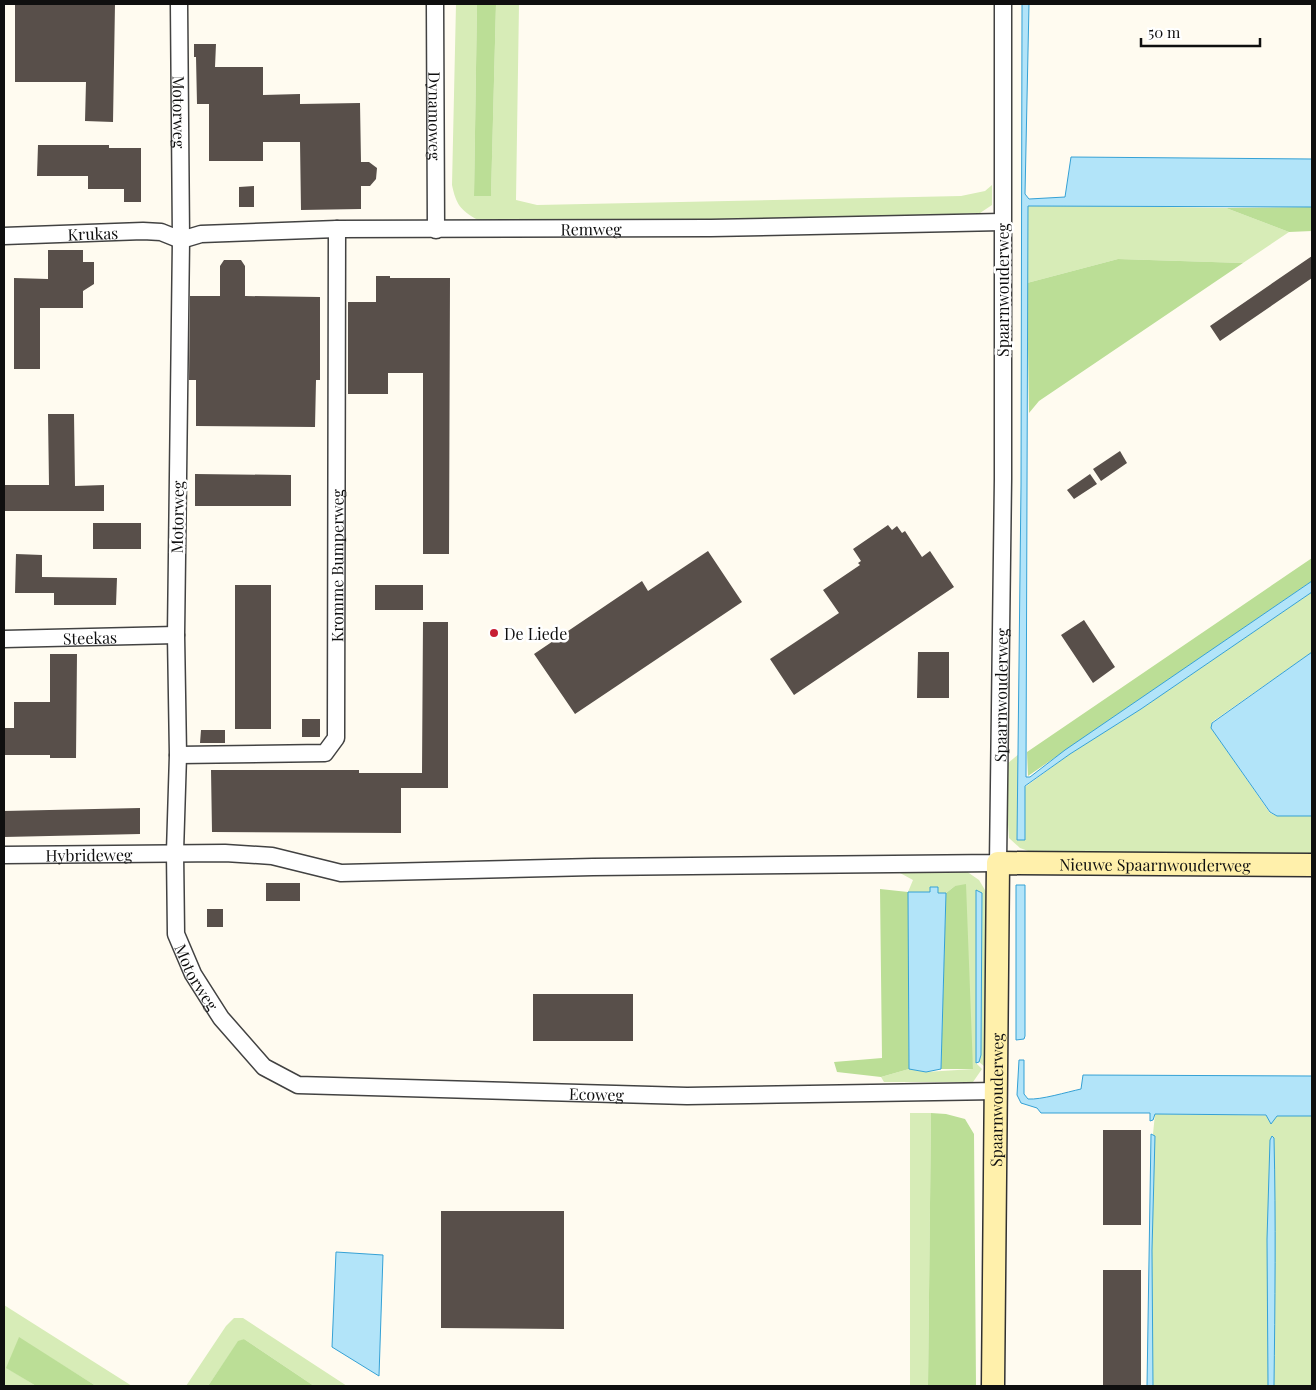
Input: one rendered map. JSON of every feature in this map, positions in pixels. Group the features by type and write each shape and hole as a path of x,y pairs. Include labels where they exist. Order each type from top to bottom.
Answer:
{"street":[{"name":"Motorweg","path":"179,4 181,240 176,635 178,756 174,852 176,934 193,974 221,1018"},
{"name":"Dynamoweg","path":"435,4 436,230"},
{"name":"Spaarnwouderweg","path":"993,1386 1003,479 1003,4"},
{"name":"Remweg","path":"181,240 201,234 337,229 462,230 1002,222"},
{"name":"Kromme Bumperweg","path":"178,756 325,753 336,738 337,229"},
{"name":"Krukas","path":"4,236 143,231 161,232 181,240"},
{"name":"Steekas","path":"4,639 176,635"},
{"name":"Hybrideweg","path":"4,856 174,852 272,856 340,873 593,867 998,863"},
{"name":"Nieuwe Spaarnwouderweg","path":"998,863 1312,865"},
{"name":"Ecoweg","path":"221,1018 264,1067 298,1085 687,1096 997,1091"}],"green space":[{"path":"456,4 477,4 474,196 491,195 496,4 519,4 516,200 537,205 961,196 985,191 992,185 992,205 980,213 881,219 478,220 460,206 452,185"},
{"path":"477,4 496,4 491,196 474,196"},
{"path":"1028,206 1226,208 1289,232 1243,263 1118,259 1027,283 1027,210"},
{"path":"1312,207 1312,231 1289,232 1226,208"},
{"path":"1118,259 1243,263 1039,401 1029,413 1027,283"},
{"path":"1312,558 1312,581 1028,776 1027,752"},
{"path":"1312,592 1312,652 1212,722 1211,728 1270,813 1277,816 1312,816 1312,855 1031,852 1020,848 1009,838 1006,796 1008,763 1019,754 1017,840 1024,840 1025,787 1070,754 1141,709"},
{"path":"966,871 979,880 988,895 987,1058 984,1066 979,1062 981,1055 982,893 977,891 976,1063 982,1069 973,1082 884,1082 881,1077 909,1069 926,1072 973,1069 955,886 946,893 938,893 937,887 930,887 930,892 908,892 913,880 900,873"},
{"path":"966,884 973,1069 941,1069 946,893 955,886"},
{"path":"880,889 908,892 909,1069 881,1077 837,1072 834,1062 882,1058"},
{"path":"910,1113 931,1113 928,1386 910,1386"},
{"path":"931,1113 946,1114 965,1119 974,1134 976,1386 928,1386"},
{"path":"1155,1114 1312,1116 1312,1386 1274,1386 1275,1320 1269,1156 1269,1386 1153,1386 1151,1281 1154,1182 1153,1134"},
{"path":"4,1305 132,1386 96,1386 19,1338 7,1368 36,1386 4,1386"},
{"path":"234,1318 243,1318 347,1386 314,1386 244,1339 238,1342 208,1386 186,1386 226,1326"},
{"path":"19,1337 96,1386 36,1386 6,1368"},
{"path":"244,1339 314,1386 208,1386 238,1341"}],"water":[{"path":"1022,4 1029,4 1025,194 1029,199 1065,197 1071,157 1312,159 1312,207 1028,206 1026,777 1030,777 1065,750 1312,581 1312,592 1025,786 1025,840 1017,840 1021,485"},
{"path":"1312,652 1312,816 1277,816 1270,812 1211,728 1212,723"},
{"path":"1016,885 1025,885 1025,1036 1024,1039 1016,1040"},
{"path":"930,887 938,887 938,893 946,893 941,1069 926,1072 909,1069 908,892 930,892"},
{"path":"976,890 982,893 981,1055 979,1062 976,1063"},
{"path":"1019,1060 1024,1060 1024,1094 1028,1099 1047,1097 1081,1089 1083,1075 1312,1076 1312,1116 1277,1116 1271,1124 1266,1115 1155,1114 1153,1120 1150,1121 1150,1113 1041,1113 1037,1108 1021,1103 1017,1095"},
{"path":"1151,1134 1155,1136 1152,1250 1153,1386 1147,1386"},
{"path":"1272,1136 1274,1138 1275,1200 1274,1386 1268,1386 1267,1239 1270,1140"},
{"path":"336,1252 383,1255 379,1376 332,1347"}],"building":[{"path":"15,4 115,4 113,122 85,121 86,82 15,82"},
{"path":"194,44 216,44 215,67 263,67 263,95 300,94 300,104 360,103 361,162 369,162 377,168 376,179 370,186 361,186 361,209 301,210 300,142 263,142 263,161 209,161 209,104 197,104"},
{"path":"38,145 109,145 109,148 141,148 141,202 124,202 124,189 88,189 88,176 37,176"},
{"path":"254,186 254,207 239,207 239,187"},
{"path":"48,250 83,250 83,262 94,262 94,284 83,291 83,308 40,308 40,369 14,369 14,278 48,279"},
{"path":"1312,256 1312,278 1220,341 1210,326"},
{"path":"224,260 241,260 245,266 245,296 320,297 320,380 316,380 315,427 196,426 196,380 189,380 190,296 220,296 220,266"},
{"path":"376,276 390,276 390,278 450,278 449,554 423,554 423,373 388,373 388,394 348,394 348,302 376,302"},
{"path":"48,414 74,414 75,486 104,485 104,511 4,511 4,485 49,485"},
{"path":"1120,451 1127,463 1101,481 1093,469"},
{"path":"195,474 291,475 291,506 195,506"},
{"path":"1090,474 1097,484 1074,499 1067,490"},
{"path":"93,523 141,523 141,549 93,549"},
{"path":"888,525 892,530 897,526 902,533 905,531 922,557 930,551 954,587 794,695 770,659 839,613 823,590 860,565 858,563 861,561 853,549"},
{"path":"708,551 742,602 575,714 534,654 642,581 648,591"},
{"path":"16,554 42,555 42,577 117,578 116,605 54,605 54,593 15,593"},
{"path":"235,585 271,585 271,729 235,729"},
{"path":"375,585 423,585 423,610 375,610"},
{"path":"1084,620 1115,667 1093,683 1061,635"},
{"path":"423,622 448,622 448,788 401,788 401,833 212,832 211,770 359,770 359,773 422,773"},
{"path":"918,652 949,652 949,698 917,698"},
{"path":"50,654 77,654 76,758 50,758 50,755 4,755 4,728 14,728 14,702 50,702"},
{"path":"302,719 320,719 320,737 302,737"},
{"path":"201,730 225,730 225,743 200,743"},
{"path":"140,808 140,834 4,837 4,811"},
{"path":"266,883 300,883 300,901 266,901"},
{"path":"207,909 223,909 223,927 207,927"},
{"path":"533,994 633,994 633,1041 533,1041"},
{"path":"1103,1130 1141,1130 1141,1225 1103,1225"},
{"path":"441,1211 564,1211 564,1329 441,1328"},
{"path":"1103,1270 1141,1270 1141,1386 1103,1386"}],"place":[{"name":"De Liede","path":"494,633"}]}
